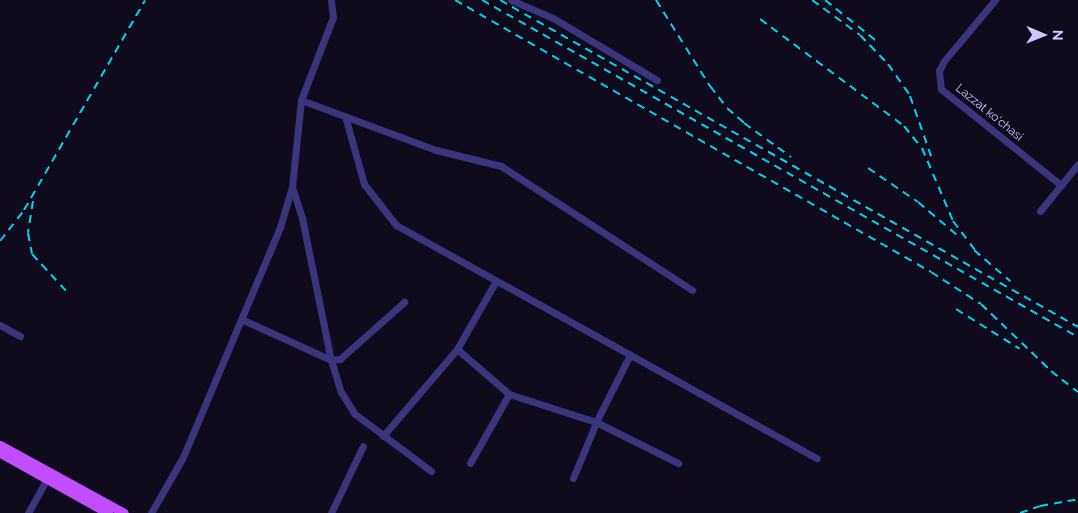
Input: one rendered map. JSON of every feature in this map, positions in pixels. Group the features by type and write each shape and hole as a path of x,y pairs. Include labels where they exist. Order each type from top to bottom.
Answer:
{"main road":[{"path":"0,445 124,513"},
{"path":"0,454 105,512"}],"street":[{"path":"151,513 183,457 280,226 292,187 301,100 333,17 331,0"},
{"path":"510,0 553,18 657,80"},
{"name":"Lazzat ko'chasi","path":"995,0 944,61 939,71 941,89 1061,185"},
{"path":"301,100 436,150 501,166 692,290"},
{"path":"345,116 364,184 396,225 817,458"},
{"path":"1040,212 1078,164"},
{"path":"292,187 302,218 331,360 341,392 355,414 431,471"},
{"path":"383,436 457,349 496,281"},
{"path":"241,319 331,360 340,359 404,302"},
{"path":"0,325 20,336"},
{"path":"457,349 509,394 596,422 678,463"},
{"path":"573,478 596,422 630,355"},
{"path":"470,463 509,394"},
{"path":"331,513 363,446"},
{"path":"28,513 47,479"}],"railway":[{"path":"0,241 24,210 145,0"},
{"path":"455,0 931,272 981,304 1051,371 1078,392"},
{"path":"482,0 1078,337"},
{"path":"500,0 1078,327"},
{"path":"656,0 710,86 727,108 744,123 791,157"},
{"path":"812,0 860,35 888,64 910,96 931,156"},
{"path":"825,0 879,43"},
{"path":"760,19 904,126 922,148 953,221 978,254"},
{"path":"868,168 918,202 957,235"},
{"path":"33,201 28,233 32,254 70,295"},
{"path":"974,250 1010,281"},
{"path":"956,309 1020,349"},
{"path":"1020,513 1040,506 1078,499"}]}
